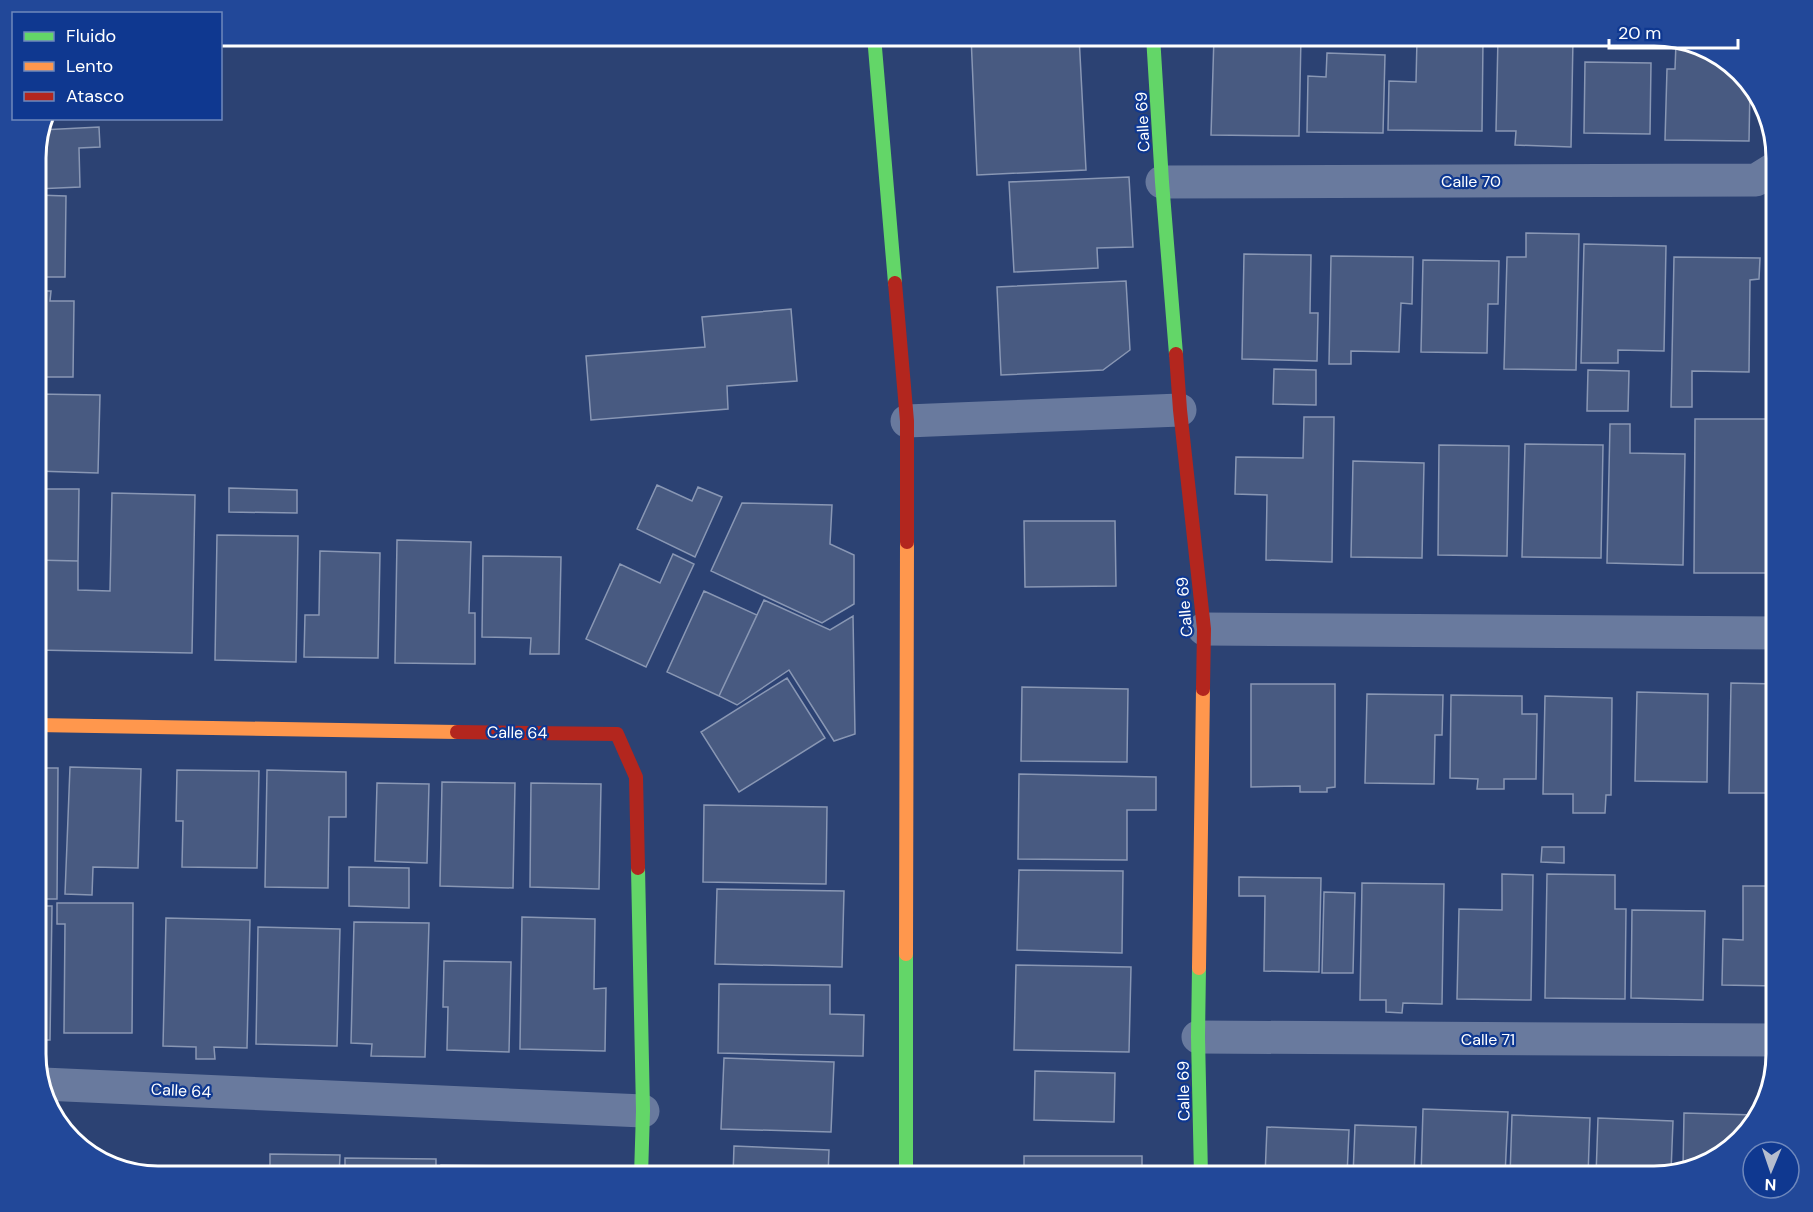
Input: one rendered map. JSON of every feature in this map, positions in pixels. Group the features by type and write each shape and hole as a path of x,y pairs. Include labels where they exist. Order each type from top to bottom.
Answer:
{"street":[{"name":"Calle 69","path":"1154,46 1180,410 1204,629 1198,1037 1201,1166"},
{"path":"875,47 907,421 906,1166"},
{"name":"Calle 70","path":"1162,182 1756,180 1766,174"},
{"path":"907,421 1180,410"},
{"path":"1204,629 1766,633"},
{"name":"Calle 64","path":"47,725 617,734 636,777 643,1111 641,1166"},
{"name":"Calle 71","path":"1198,1037 1766,1040"},
{"name":"Calle 64","path":"51,1084 643,1111"}],"building":[{"path":"971,46 1080,46 1086,170 977,175"},
{"path":"1214,46 1301,46 1299,136 1211,135"},
{"path":"1417,46 1483,46 1482,131 1388,130 1389,81 1416,82"},
{"path":"1498,46 1573,46 1571,147 1515,145 1516,131 1496,131"},
{"path":"1676,48 1711,61 1728,74 1750,99 1749,141 1665,140 1667,69 1675,69"},
{"path":"1327,53 1385,55 1383,133 1307,132 1308,76 1326,77"},
{"path":"1585,62 1651,63 1650,134 1584,133"},
{"path":"99,127 100,147 79,148 80,187 47,188 47,144 50,130"},
{"path":"1129,177 1133,247 1097,248 1098,268 1014,272 1009,182"},
{"path":"47,195 66,196 65,277 47,277"},
{"path":"1526,233 1579,234 1576,370 1504,369 1507,257 1526,257"},
{"path":"1584,244 1666,246 1664,351 1618,350 1618,363 1581,363"},
{"path":"1244,254 1311,255 1310,313 1318,313 1317,361 1242,359"},
{"path":"1331,256 1413,257 1412,304 1401,303 1399,352 1351,351 1351,364 1329,364"},
{"path":"1674,257 1760,258 1759,279 1750,280 1749,372 1692,371 1692,407 1671,407"},
{"path":"1423,260 1499,261 1498,304 1488,304 1487,353 1421,352"},
{"path":"1126,281 1130,350 1103,370 1001,375 997,287"},
{"path":"47,291 51,291 50,301 74,301 73,377 47,377"},
{"path":"791,309 797,381 727,386 728,409 591,420 586,356 705,347 702,317"},
{"path":"1274,369 1316,370 1316,405 1273,404"},
{"path":"1588,370 1629,371 1628,411 1587,411"},
{"path":"47,394 100,395 98,473 47,471"},
{"path":"1304,417 1334,417 1332,562 1266,560 1267,495 1235,494 1236,457 1303,458"},
{"path":"1695,419 1766,419 1766,573 1694,573"},
{"path":"1610,424 1630,424 1630,453 1685,454 1683,565 1607,563"},
{"path":"1525,444 1603,445 1601,558 1522,557"},
{"path":"1439,445 1509,446 1507,556 1438,555"},
{"path":"1353,461 1424,463 1422,558 1351,557"},
{"path":"657,485 692,501 698,487 722,497 695,557 637,529"},
{"path":"229,488 297,490 297,513 229,512"},
{"path":"47,489 79,489 78,561 47,560"},
{"path":"112,493 195,495 192,653 47,650 47,560 78,561 78,590 110,591"},
{"path":"742,503 832,505 830,544 854,555 854,604 822,623 711,571"},
{"path":"1024,521 1115,521 1116,586 1025,587"},
{"path":"217,535 298,536 296,662 215,660"},
{"path":"397,540 471,542 469,613 475,613 475,664 395,663"},
{"path":"320,551 380,553 378,658 304,657 305,615 319,615"},
{"path":"673,554 694,564 646,667 586,639 620,564 660,583"},
{"path":"483,556 561,557 559,654 530,654 531,638 482,637"},
{"path":"704,591 757,615 719,696 667,672"},
{"path":"764,600 830,630 853,616 855,734 834,741 789,670 737,705 719,696"},
{"path":"787,678 825,738 739,792 701,732"},
{"path":"1731,683 1766,684 1766,793 1729,793"},
{"path":"1251,684 1335,684 1335,787 1327,788 1327,792 1300,792 1300,786 1251,787"},
{"path":"1022,687 1128,689 1127,762 1021,761"},
{"path":"1637,692 1708,694 1707,782 1635,781"},
{"path":"1367,694 1443,695 1442,735 1435,735 1434,784 1365,783"},
{"path":"1451,695 1522,696 1522,714 1537,714 1536,779 1504,779 1504,789 1477,789 1478,779 1450,778"},
{"path":"1545,696 1612,698 1611,795 1606,795 1605,813 1573,813 1573,794 1543,794"},
{"path":"70,767 141,769 138,868 93,867 92,895 65,894"},
{"path":"47,768 58,768 57,899 47,899"},
{"path":"177,770 259,771 257,868 182,867 183,821 176,821"},
{"path":"267,770 346,772 346,817 329,817 328,888 265,887"},
{"path":"1019,774 1156,777 1156,810 1127,810 1127,860 1018,859"},
{"path":"442,782 515,783 513,888 440,886"},
{"path":"377,783 429,784 427,863 375,861"},
{"path":"531,783 601,784 599,889 530,887"},
{"path":"704,805 827,807 826,884 703,882"},
{"path":"1542,847 1564,847 1564,863 1541,862"},
{"path":"349,867 409,868 409,908 349,906"},
{"path":"1019,870 1123,871 1122,953 1017,950"},
{"path":"1502,874 1533,875 1531,1000 1457,999 1459,909 1502,910"},
{"path":"1547,874 1615,875 1615,909 1626,909 1625,999 1545,998"},
{"path":"1239,877 1321,878 1319,972 1264,971 1265,896 1239,896"},
{"path":"1362,883 1444,884 1442,1004 1403,1003 1402,1013 1386,1012 1386,1000 1360,1000"},
{"path":"1743,886 1766,886 1766,986 1722,985 1723,939 1743,940"},
{"path":"717,889 844,891 842,967 715,964"},
{"path":"1324,892 1355,893 1353,973 1322,973"},
{"path":"57,903 133,903 132,1033 64,1033 65,924 57,924"},
{"path":"47,906 52,906 50,1040 47,1040"},
{"path":"1632,910 1705,911 1703,1000 1631,998"},
{"path":"522,917 595,919 594,989 606,988 605,1051 520,1049"},
{"path":"166,918 250,920 247,1048 214,1047 215,1059 196,1059 196,1047 163,1046"},
{"path":"354,922 429,923 425,1057 371,1056 372,1044 351,1043"},
{"path":"258,927 340,929 337,1046 256,1044"},
{"path":"444,961 511,962 509,1052 447,1050 448,1007 443,1007"},
{"path":"1016,965 1131,967 1129,1052 1014,1050"},
{"path":"719,984 830,985 830,1014 864,1015 863,1056 718,1053"},
{"path":"724,1058 834,1062 831,1132 721,1129"},
{"path":"1035,1071 1115,1073 1114,1122 1034,1120"},
{"path":"1423,1109 1508,1112 1505,1166 1421,1166"},
{"path":"1684,1113 1749,1115 1734,1133 1711,1151 1683,1162"},
{"path":"1512,1115 1590,1118 1588,1166 1510,1166"},
{"path":"1598,1118 1673,1121 1671,1165 1596,1166"},
{"path":"1355,1125 1416,1127 1414,1166 1353,1166"},
{"path":"1267,1127 1349,1130 1347,1166 1265,1166"},
{"path":"734,1146 829,1150 828,1166 733,1166"},
{"path":"270,1154 340,1155 339,1166 270,1166"},
{"path":"1024,1156 1142,1156 1142,1166 1024,1166"},
{"path":"345,1158 436,1159 436,1166 345,1166"},
{"path":"441,1165 517,1166 441,1166"}],"traffic: fast":[{"path":"1154,46 1176,354"},
{"path":"875,47 895,283"},
{"path":"638,868 643,1111 641,1166"},
{"path":"906,954 906,1166"},
{"path":"1199,968 1201,1166"}],"traffic: slow":[{"path":"906,954 907,542"},
{"path":"1199,968 1203,689"},
{"path":"47,725 457,732"}],"traffic: jam":[{"path":"895,283 907,421 907,542"},
{"path":"1176,354 1204,629 1203,689"},
{"path":"457,732 617,734 636,777 638,868"}]}
